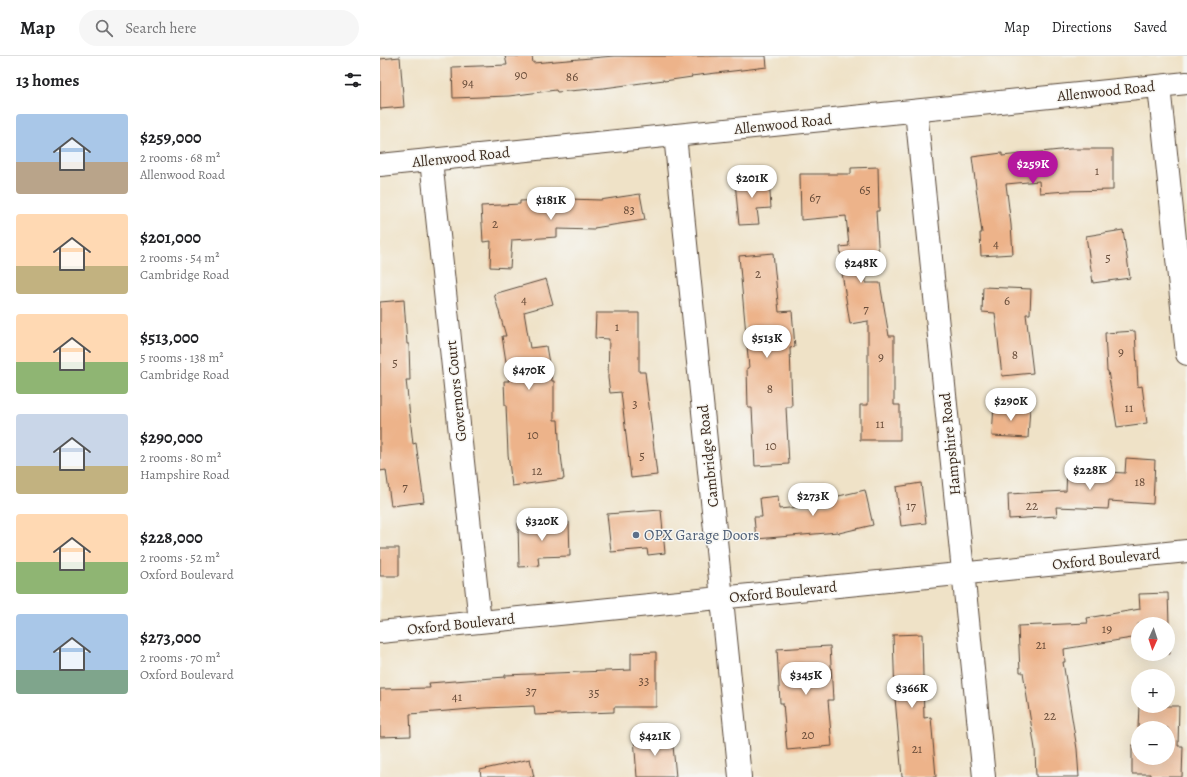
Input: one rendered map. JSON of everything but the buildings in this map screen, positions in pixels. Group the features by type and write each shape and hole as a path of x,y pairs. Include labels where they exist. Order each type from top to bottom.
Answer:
{"street":[{"name":"Allenwood Road","path":"380,165 1187,83"},
{"path":"1160,86 1187,354"},
{"name":"Hampshire Road","path":"916,111 984,777"},
{"name":"Cambridge Road","path":"675,135 740,777"},
{"name":"Governors Court","path":"431,160 480,622"},
{"name":"Oxford Boulevard","path":"380,632 1187,551"}],"place":[{"name":"OPX Garage Doors","path":"636,535"}]}
